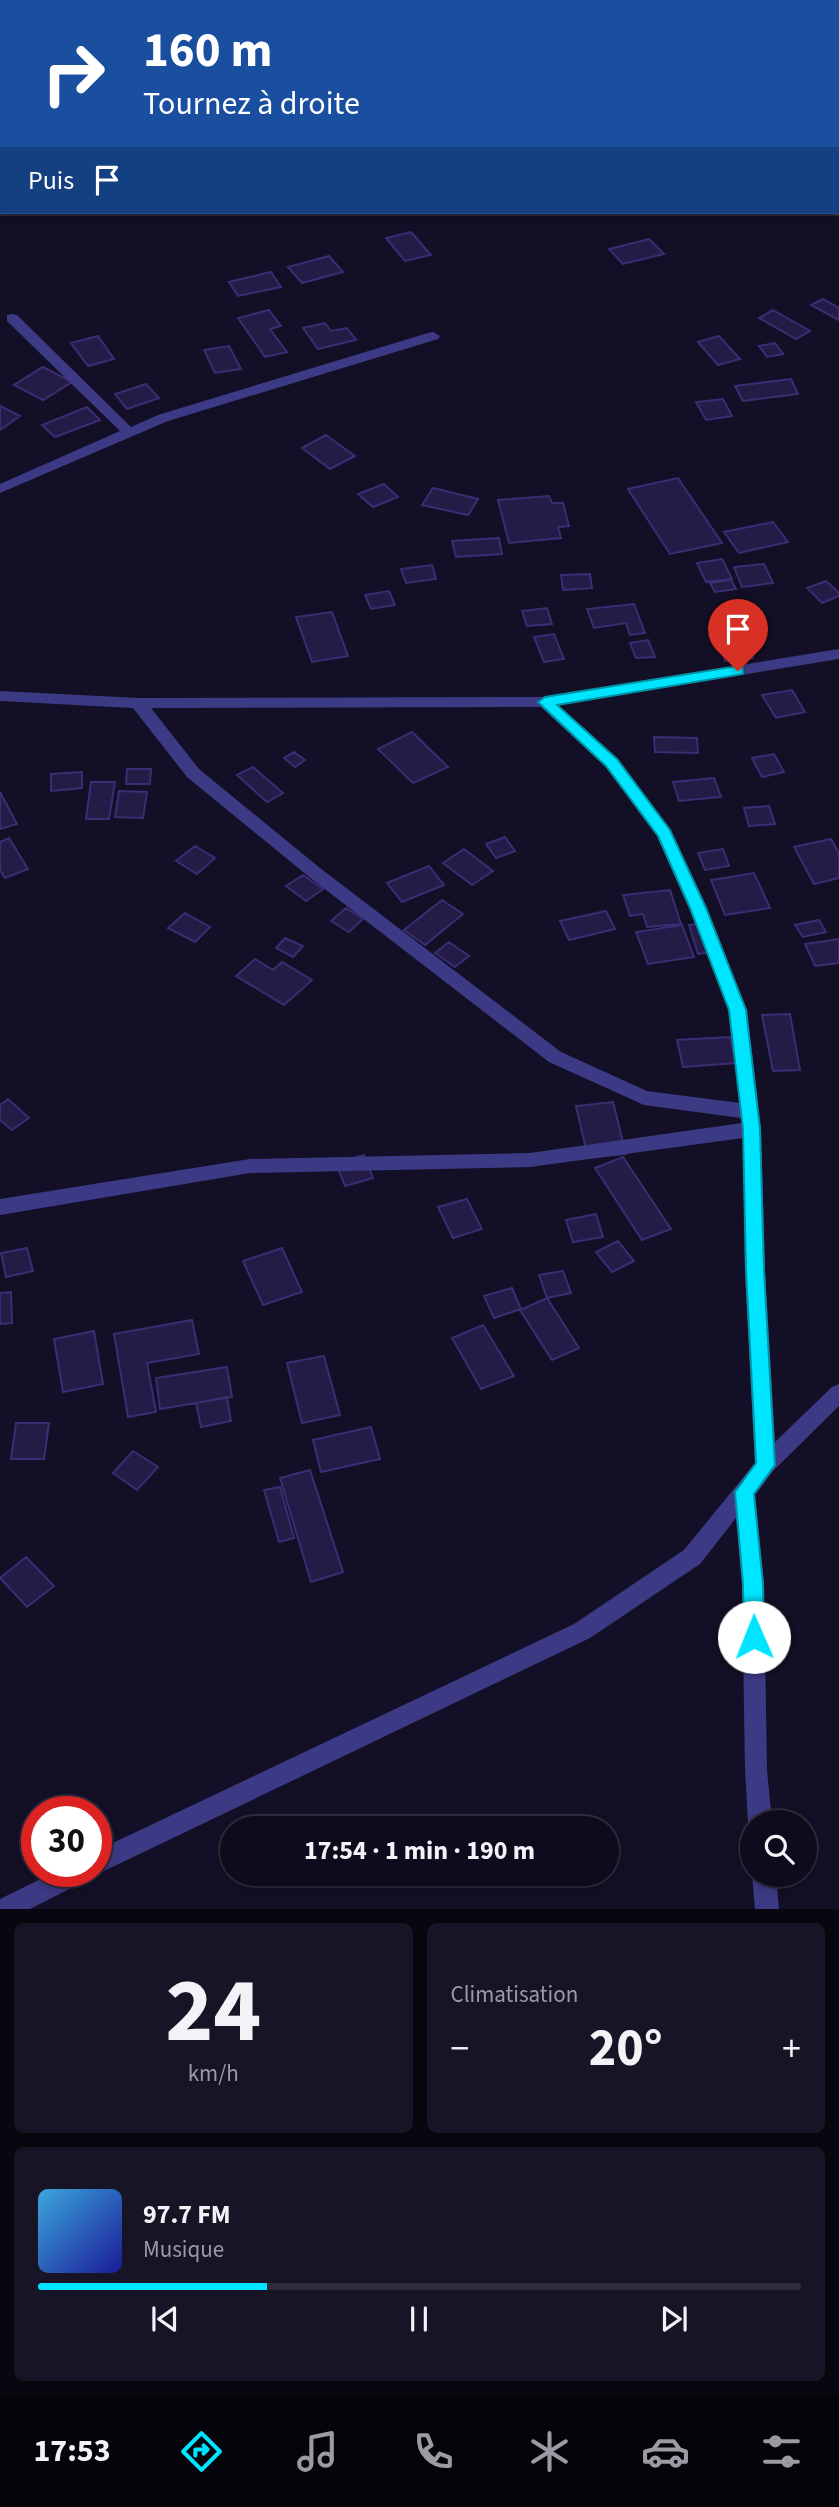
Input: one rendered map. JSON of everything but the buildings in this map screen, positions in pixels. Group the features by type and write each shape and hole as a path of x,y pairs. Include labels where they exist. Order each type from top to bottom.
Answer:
{"street":[{"path":"12,318 130,432"},
{"path":"0,489 163,418 433,336"},
{"path":"0,696 138,703 545,702 839,654"},
{"path":"545,702 612,763 664,834 698,908 738,1010 751,1120 755,1271 766,1465"},
{"path":"138,703 193,773 325,881 555,1057 644,1098 751,1120"},
{"path":"0,1207 250,1166 530,1160 751,1120"},
{"path":"112,1855 582,1631 692,1557 766,1465 839,1393"},
{"path":"744,1492 753,1584 759,1810"},
{"path":"4,1909 48,1887"},
{"path":"765,1887 767,1909"}],"route":[{"path":"738,671 545,702 612,763 664,834 698,908 738,1010 752,1129 755,1271 766,1465 744,1492 753,1584 754,1637"}]}
